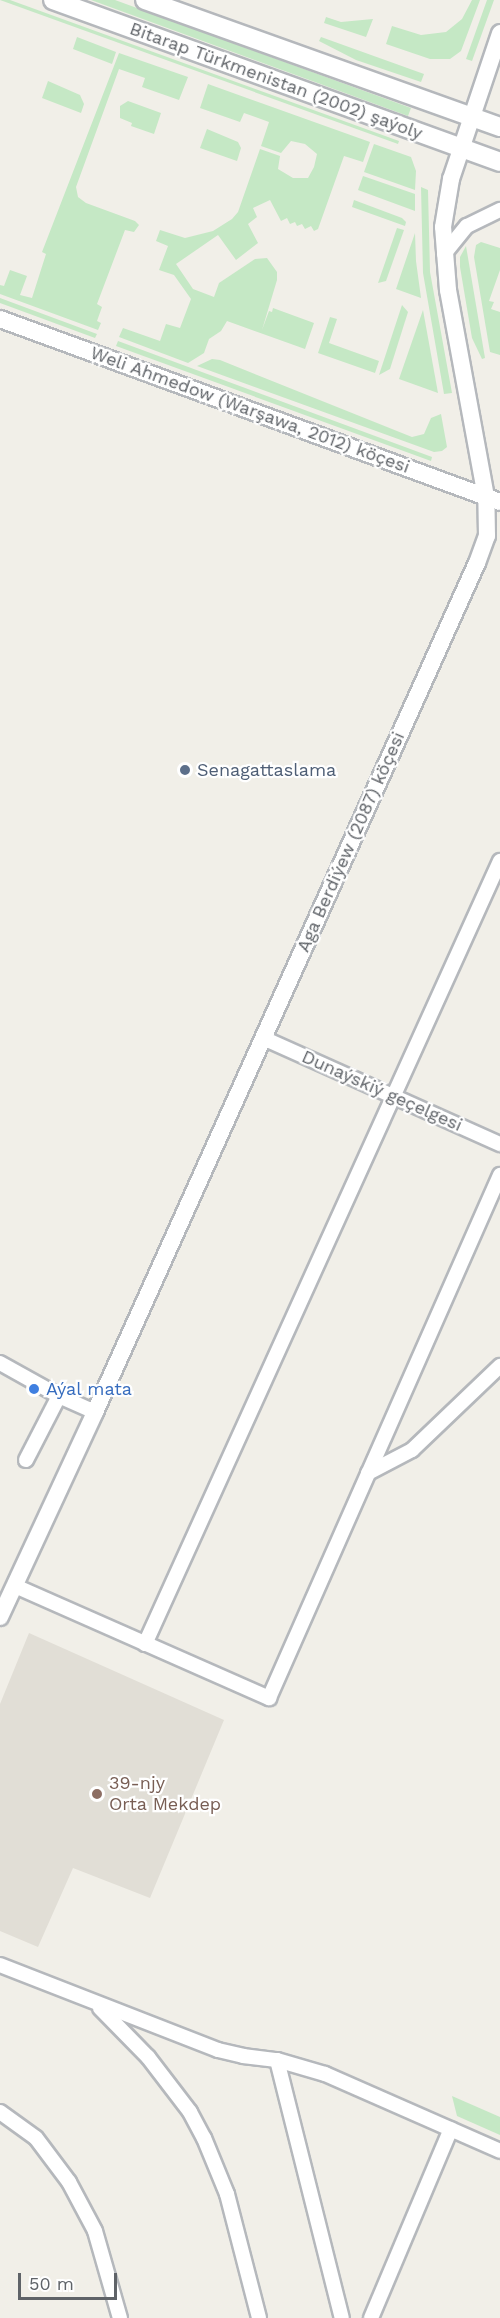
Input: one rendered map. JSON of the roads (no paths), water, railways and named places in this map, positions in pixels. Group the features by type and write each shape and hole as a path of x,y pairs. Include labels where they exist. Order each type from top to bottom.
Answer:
{"main road":[{"name":"Bitarap Türkmenistan (2002) şaýoly","path":"53,0 500,162"},
{"name":"Bitarap Türkmenistan (2002) şaýoly","path":"146,0 500,127"}],"street":[{"name":"Aga Berdiýew (2087) köçesi","path":"0,1617 95,1412 477,563 487,536 493,499 444,254 444,213 460,148 500,33"},
{"path":"444,254 467,226 500,210"},
{"name":"Weli Ahmedow (Warşawa, 2012) köçesi","path":"0,319 493,499"},
{"path":"145,1644 500,861"},
{"name":"Dunaýskiý geçelgesi","path":"263,1038 500,1144"},
{"path":"15,1586 269,1698 500,1175"},
{"path":"0,1363 59,1396 95,1412"},
{"path":"368,1473 412,1450 500,1366"},
{"path":"26,1460 59,1396"},
{"path":"0,1965 97,2005 218,2050 277,2060 325,2074 500,2151"},
{"path":"97,2005 148,2056 190,2112 204,2138 227,2194 259,2318"},
{"path":"277,2060 342,2318"},
{"path":"0,2112 36,2138 69,2182 95,2231 120,2318"},
{"path":"371,2318 451,2129"}],"place":[{"name":"Senagattaslama","path":"185,770"},
{"name":"Aýal mata","path":"34,1389"},
{"name":"39-njy Orta Mekdep","path":"97,1794"}]}
